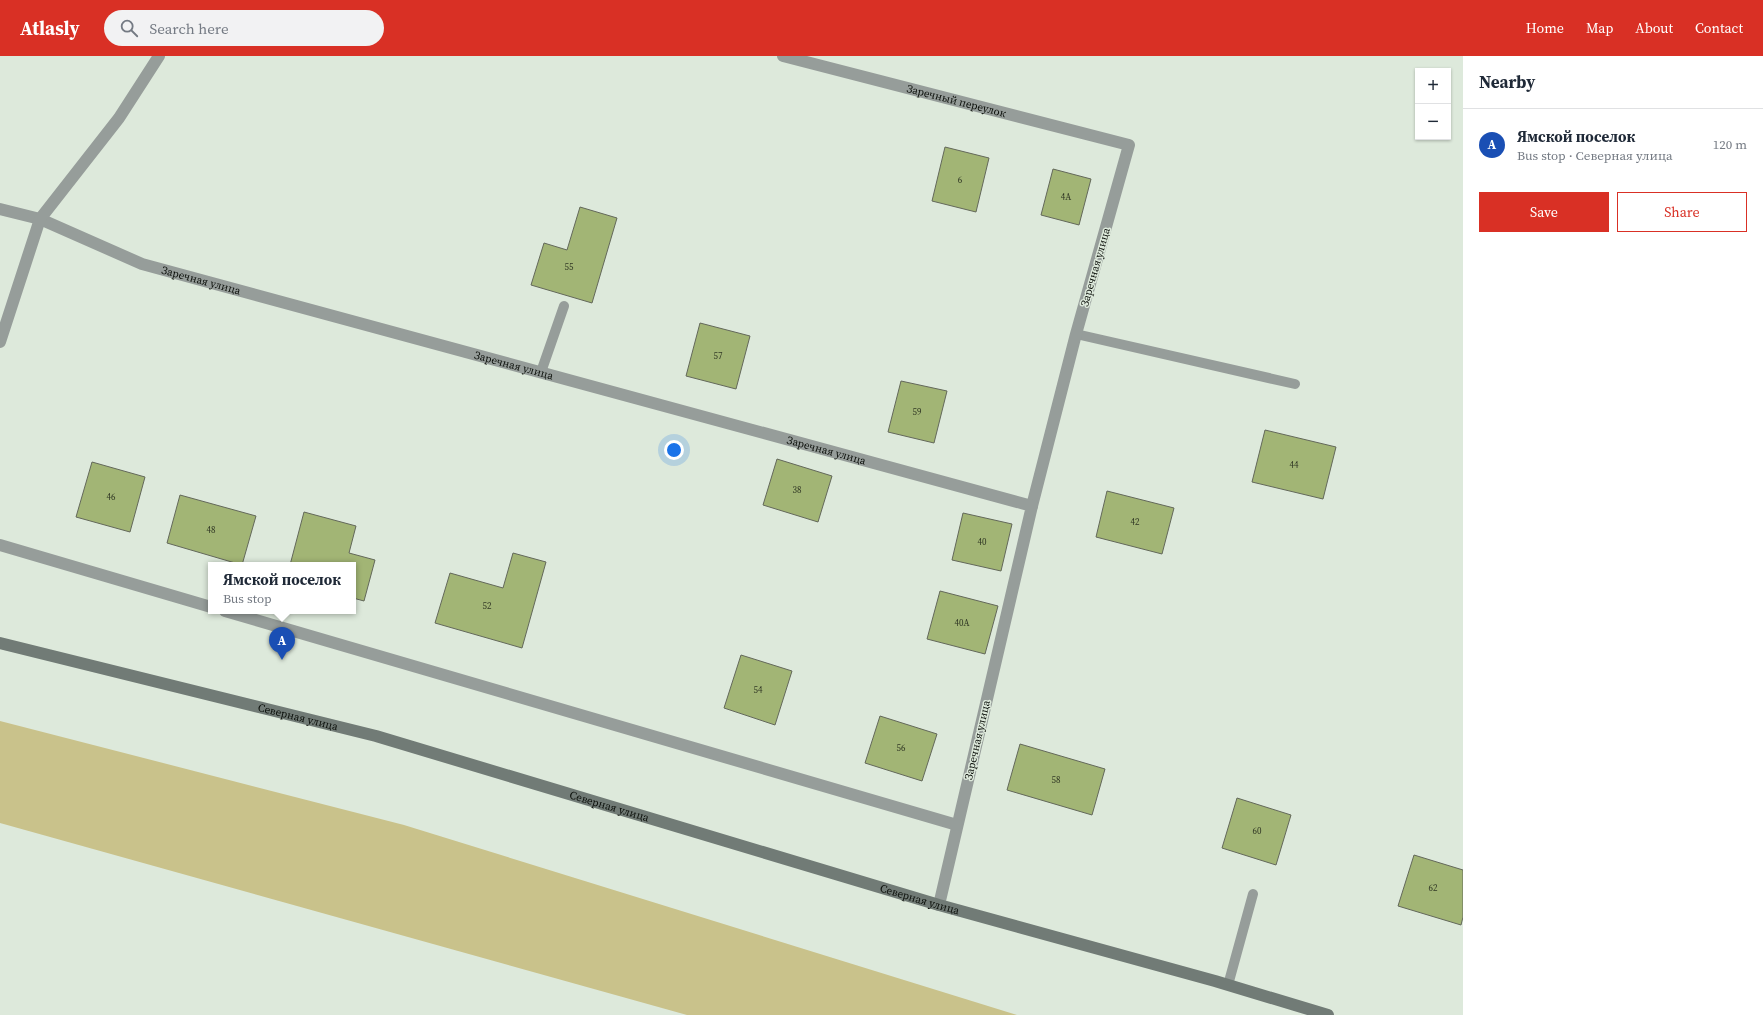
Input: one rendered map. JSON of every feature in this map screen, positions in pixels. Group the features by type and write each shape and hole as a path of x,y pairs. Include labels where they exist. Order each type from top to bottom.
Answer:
{"street":[{"path":"0,342 40,219 119,118 159,56"},
{"name":"Заречный переулок","path":"783,56 1129,145"},
{"name":"Заречная улица","path":"939,905 1032,506 1076,334 1129,145"},
{"name":"Заречная улица","path":"0,209 40,219 142,264 1032,506"},
{"path":"0,545 208,606"},
{"path":"235,614 957,825"},
{"name":"Северная улица","path":"0,643 376,736 939,905 1215,981 1328,1015"}],"lane":[{"path":"541,372 564,306"},
{"path":"1076,334 1295,384"},
{"path":"1228,985 1253,894"}],"shaded area":[{"path":"0,721 404,825 1017,1015 687,1015 0,823"}],"building":[{"path":"945,147 989,158 976,212 932,201"},
{"path":"1053,169 1091,179 1079,225 1041,215"},
{"path":"580,207 617,218 592,303 531,285 544,243 567,250"},
{"path":"700,323 750,336 736,389 686,376"},
{"path":"901,381 947,391 934,443 888,432"},
{"path":"1265,430 1336,447 1323,499 1252,482"},
{"path":"777,459 832,476 818,522 763,505"},
{"path":"92,462 145,477 130,532 76,517"},
{"path":"1107,491 1174,508 1162,554 1096,537"},
{"path":"180,495 256,516 243,562 232,562 167,543"},
{"path":"304,512 356,526 349,553 375,560 364,601 356,599 356,562 291,562"},
{"path":"963,513 1012,524 1001,571 952,560"},
{"path":"513,553 546,562 522,648 435,623 450,573 503,588"},
{"path":"940,591 998,606 985,654 927,639"},
{"path":"741,655 792,671 775,725 724,708"},
{"path":"880,716 937,734 922,781 865,763"},
{"path":"1020,744 1105,769 1092,815 1007,790"},
{"path":"1237,798 1291,815 1276,865 1222,848"},
{"path":"1414,855 1463,870 1463,917 1461,925 1398,906"}],"place":[{"name":"Ямской поселок","path":"282,660"}]}
